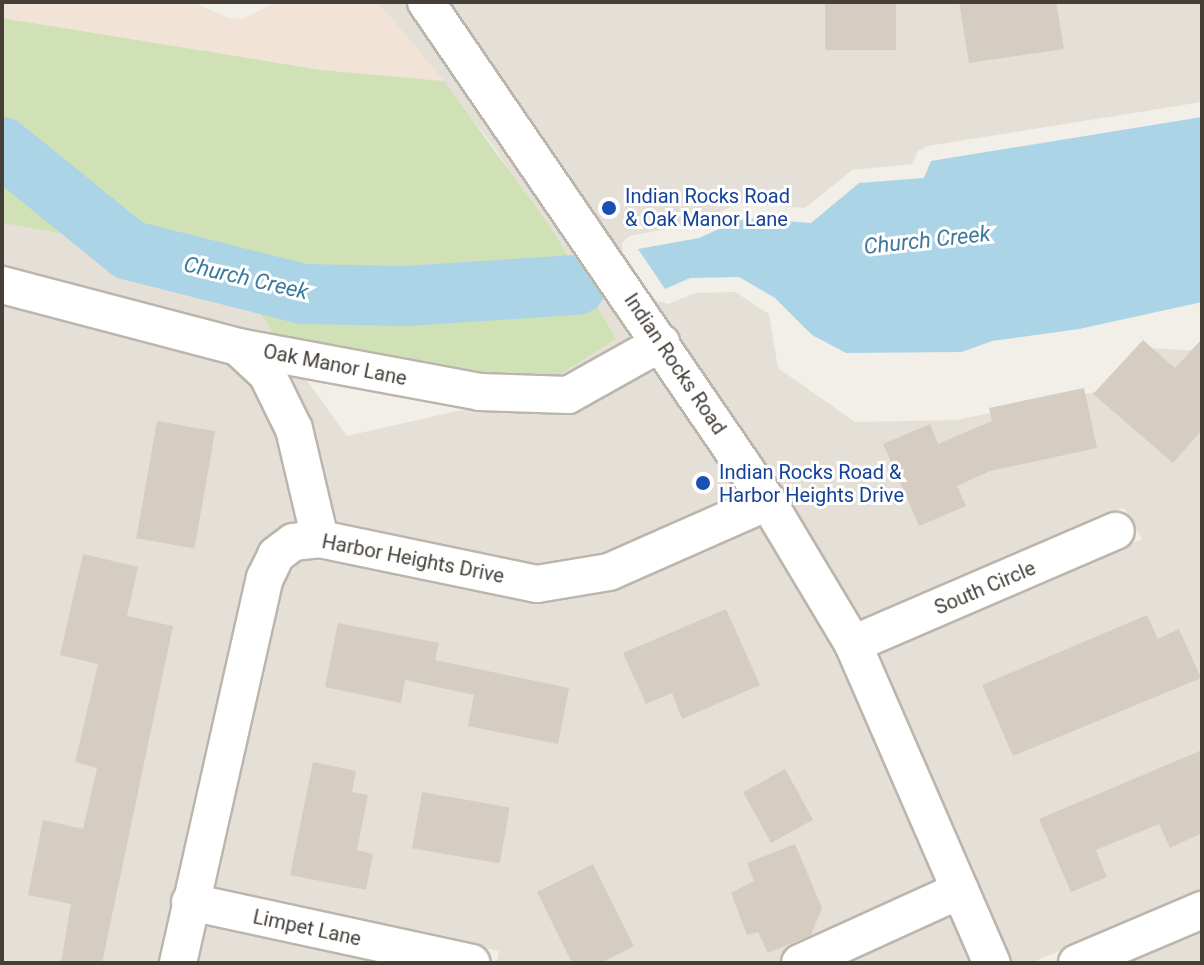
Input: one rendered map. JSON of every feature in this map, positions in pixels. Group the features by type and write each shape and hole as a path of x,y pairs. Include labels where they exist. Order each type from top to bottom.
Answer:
{"street":[{"name":"Indian Rocks Road","path":"426,2 768,502 853,644 992,963"},
{"name":"Oak Manor Lane","path":"2,285 238,347 480,392 568,395 661,343"},
{"path":"238,347 267,374 294,429 320,539"},
{"name":"Harbor Heights Drive","path":"178,963 265,578 276,555 293,542 320,539 537,584 609,572 768,502"},
{"name":"South Circle","path":"853,644 1116,531"},
{"path":"800,963 960,890"},
{"name":"Limpet Lane","path":"190,902 471,963"},
{"path":"1077,963 1202,910"}],"shaded area":[{"path":"2,2 193,2 228,18 243,19 277,2 378,2 444,81 322,70 2,18"},
{"path":"378,2 403,2 634,337 556,377 615,338 495,148"},
{"path":"449,2 1202,2 1202,102 928,146 918,151 912,164 852,170 805,208 739,203 693,224 629,236 622,243 623,255"},
{"path":"2,223 118,244 239,284 276,337 2,267"},
{"path":"735,292 769,314 778,368 855,422 956,420 1095,392 1150,348 1202,351 1202,890 1031,963 1013,963 877,654 1142,539 1124,508 861,621 776,479 654,300 668,304 695,293"},
{"path":"2,303 305,378 347,436 470,408 568,413 655,367 740,495 602,555 536,566 337,525 335,520 280,529 258,547 246,574 158,963 2,963"},
{"path":"760,525 835,651 972,963 497,963 499,951 213,890 283,584 301,559 618,588"},
{"path":"205,924 388,963 198,963"},
{"path":"1202,929 1202,963 1122,963"}],"green space":[{"path":"2,18 322,70 444,81 553,231 616,339 556,377 481,375 276,337 239,284 118,244 2,223"}],"water":[{"path":"1202,117 1202,302 1079,329 992,341 962,352 846,353 812,335 775,298 739,277 690,278 665,289 638,249 699,238 743,218 811,223 859,183 924,178 931,161"}],"building":[{"path":"825,2 896,2 896,50 825,50"},
{"path":"959,2 1056,2 1064,49 969,63"},
{"path":"1202,339 1202,430 1173,463 1093,394 1143,340 1175,368"},
{"path":"1084,388 1097,448 990,471 957,486 966,506 919,526 883,444 930,424 938,444 992,421 989,408"},
{"path":"157,421 215,431 194,548 136,538"},
{"path":"83,554 138,567 127,616 173,626 102,963 61,963 71,904 28,895 43,820 83,829 97,768 75,762 98,664 60,655"},
{"path":"726,609 760,685 682,719 672,693 646,704 623,653"},
{"path":"1147,615 1158,639 1179,629 1201,678 1013,756 982,685"},
{"path":"338,623 439,643 435,660 569,688 558,744 468,726 474,695 405,680 401,703 325,687"},
{"path":"1202,750 1202,833 1170,848 1159,824 1096,850 1107,877 1071,892 1039,819"},
{"path":"313,762 356,771 352,792 368,795 357,850 373,854 366,890 290,875"},
{"path":"785,769 813,820 771,843 743,792"},
{"path":"422,792 510,807 500,864 412,848"},
{"path":"795,844 822,908 811,935 768,953 758,932 747,935 731,893 754,881 747,863"},
{"path":"593,864 634,946 601,963 572,963 537,892"}],"waterway":[{"name":"Church Creek","path":"2,147 129,250 303,294 405,296 577,285"}],"place":[{"name":"Indian Rocks Road & Oak Manor Lane","path":"609,208"},
{"name":"Indian Rocks Road & Harbor Heights Drive","path":"703,483"}]}
